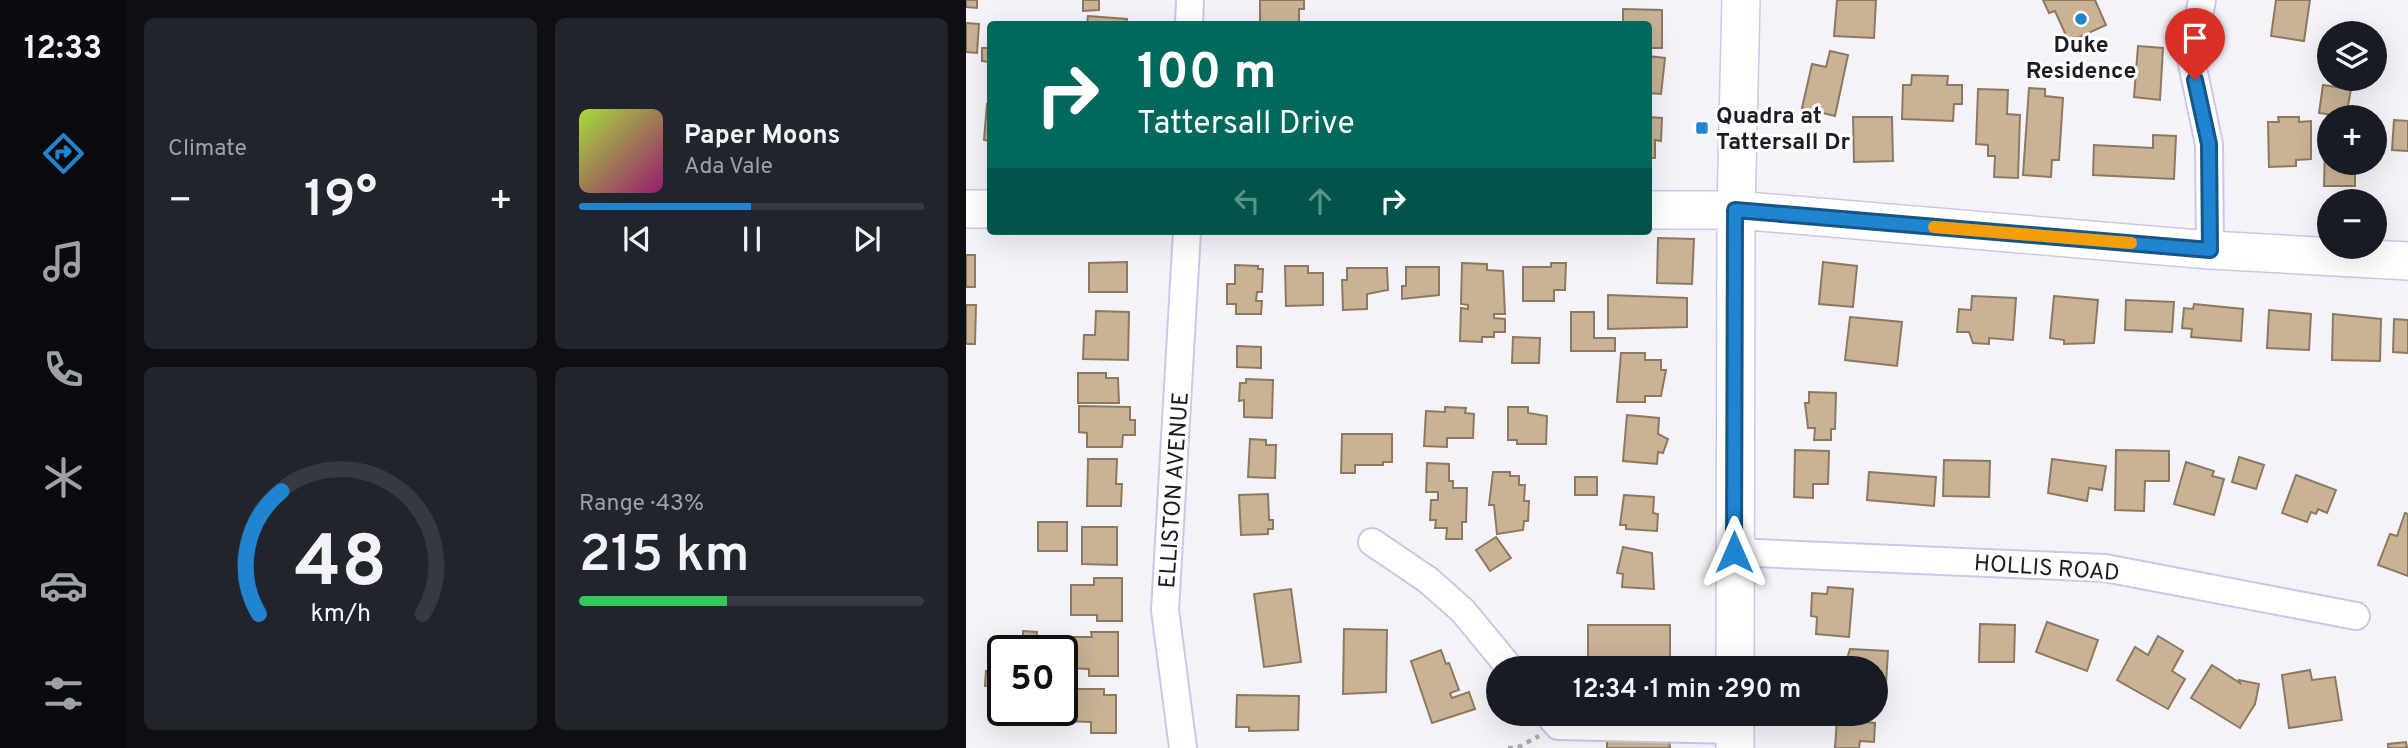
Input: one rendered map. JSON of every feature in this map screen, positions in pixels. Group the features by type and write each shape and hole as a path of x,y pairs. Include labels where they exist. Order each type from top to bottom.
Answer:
{"main road":[{"path":"1735,656 1735,210 1741,0"},
{"path":"966,209 987,209"},
{"path":"1652,210 1735,210 2210,250 2408,261"}],"street":[{"path":"1189,21 1190,0"},
{"path":"2202,0 2191,59 2209,144 2210,250"},
{"name":"ELLISTON AVENUE","path":"1183,748 1165,610 1187,235"},
{"path":"1372,542 1428,580 1455,603 1500,656"},
{"name":"HOLLIS ROAD","path":"1734,552 2105,568 2356,617"},
{"path":"1652,726 1735,731"}],"path":[{"path":"1508,748 1517,748 1545,726"}],"building":[{"path":"966,0 977,0 977,8 966,7"},
{"path":"1083,0 1099,0 1099,10 1083,11"},
{"path":"1260,0 1304,0 1304,9 1299,9 1299,21 1260,21"},
{"path":"1837,0 1876,0 1874,38 1834,36"},
{"name":"Duke Residence","path":"2043,0 2095,0 2106,25 2069,42 2055,11 2049,13"},
{"path":"2276,0 2310,0 2304,41 2271,36"},
{"path":"1623,9 1662,10 1662,48 1652,48 1652,21 1623,21"},
{"path":"1088,16 1127,19 1127,21 1087,21"},
{"path":"966,23 979,24 977,53 966,52"},
{"path":"2138,46 2163,48 2160,100 2134,97"},
{"path":"982,48 987,48 987,62 982,61"},
{"path":"1830,51 1848,55 1835,116 1802,108 1812,64 1826,67"},
{"path":"1652,56 1665,58 1661,94 1652,93"},
{"path":"1912,75 1948,76 1947,85 1962,85 1962,104 1954,104 1953,121 1902,119 1903,85 1911,85"},
{"path":"2029,88 2045,89 2045,96 2063,98 2059,160 2052,160 2051,177 2023,175"},
{"path":"1978,89 2008,90 2007,114 2020,115 2018,178 1994,177 1995,156 1988,156 1988,145 1976,144"},
{"path":"2322,91 2351,91 2348,105 2320,105"},
{"path":"987,104 987,140 984,140"},
{"path":"1652,117 1662,118 1661,141 1655,140 1655,158 1652,158"},
{"path":"1853,117 1892,117 1893,161 1854,162"},
{"path":"2278,117 2299,117 2299,122 2311,121 2311,159 2296,160 2296,166 2269,167 2268,122 2279,122"},
{"path":"2394,120 2408,121 2408,151 2392,150"},
{"path":"2153,135 2176,136 2174,179 2093,175 2094,145 2153,148"},
{"path":"2324,175 2355,175 2355,186 2324,186"},
{"path":"1658,238 1694,239 1692,284 1657,283"},
{"path":"966,255 975,255 975,287 966,287"},
{"path":"1127,262 1127,292 1089,292 1089,263"},
{"path":"1823,262 1857,266 1853,307 1819,304"},
{"path":"1462,263 1487,264 1487,270 1503,271 1505,314 1494,314 1494,318 1505,319 1505,332 1494,332 1494,337 1482,337 1482,342 1460,341 1461,308 1468,309 1468,305 1461,304"},
{"path":"1551,263 1566,263 1565,290 1554,290 1554,301 1523,301 1523,267 1551,267"},
{"path":"1235,265 1258,266 1258,269 1263,269 1262,292 1257,292 1256,301 1262,301 1261,314 1236,314 1236,304 1227,304 1227,284 1235,284"},
{"path":"1285,266 1308,266 1308,273 1323,273 1323,305 1286,306"},
{"path":"1406,267 1439,267 1439,295 1402,299 1402,286 1406,286"},
{"path":"1347,268 1387,268 1388,290 1367,294 1367,309 1343,310 1342,280 1347,280"},
{"path":"1608,295 1687,298 1687,327 1608,329"},
{"path":"1972,296 2016,298 2013,340 1989,338 1989,344 1973,343 1969,332 1957,332 1959,309 1971,310"},
{"path":"2054,296 2098,300 2094,343 2064,344 2064,340 2050,338"},
{"path":"2126,300 2174,302 2172,332 2125,330"},
{"path":"2194,304 2243,309 2241,341 2191,337 2192,329 2182,328 2184,308 2193,309"},
{"path":"966,305 976,305 975,344 966,344"},
{"path":"2269,310 2311,314 2309,350 2267,348"},
{"path":"1096,311 1129,312 1128,360 1083,359 1084,335 1095,335"},
{"path":"1571,312 1594,312 1594,338 1615,338 1615,351 1571,351"},
{"path":"2333,314 2381,319 2380,361 2332,360"},
{"path":"1850,317 1902,322 1897,366 1845,360"},
{"path":"2394,319 2408,320 2408,353 2393,352"},
{"path":"1513,337 1540,338 1539,363 1512,363"},
{"path":"1237,346 1261,347 1261,368 1237,367"},
{"path":"1621,353 1645,353 1645,360 1661,360 1661,370 1666,370 1661,396 1645,396 1645,402 1617,402"},
{"path":"1078,373 1106,373 1106,378 1118,378 1119,403 1078,403"},
{"path":"1246,379 1273,380 1272,418 1244,417 1244,400 1239,401 1240,383 1246,383"},
{"path":"1809,392 1836,393 1835,429 1831,429 1831,440 1814,440 1815,428 1808,428 1805,403 1809,403"},
{"path":"1079,406 1130,407 1130,420 1135,420 1135,435 1123,435 1122,447 1087,447 1087,433 1079,432"},
{"path":"1445,407 1466,408 1465,413 1474,414 1473,438 1447,438 1447,447 1424,446 1426,411 1445,412"},
{"path":"1508,407 1528,407 1528,413 1547,416 1546,444 1517,444 1517,440 1508,440"},
{"path":"1627,415 1659,418 1658,434 1668,439 1663,453 1658,452 1657,464 1623,461"},
{"path":"1342,434 1392,434 1392,462 1383,462 1383,465 1355,465 1355,473 1341,473"},
{"path":"1250,439 1266,440 1266,445 1276,445 1275,478 1248,477"},
{"path":"1795,450 1829,451 1828,484 1813,484 1813,498 1794,497"},
{"path":"2116,450 2169,451 2169,481 2145,481 2144,511 2115,510"},
{"path":"2239,457 2264,465 2256,489 2232,482"},
{"path":"1088,459 1117,459 1116,484 1122,484 1121,506 1087,506"},
{"path":"2052,459 2106,466 2102,490 2089,488 2087,501 2048,493"},
{"path":"1944,460 1990,461 1989,497 1943,496"},
{"path":"2186,462 2214,471 2212,476 2224,479 2214,515 2174,504"},
{"path":"1427,463 1449,464 1449,481 1453,481 1453,488 1467,488 1466,522 1462,522 1462,539 1446,539 1447,528 1435,528 1436,520 1430,520 1431,500 1438,500 1438,492 1426,492"},
{"path":"1493,472 1510,472 1510,476 1519,476 1519,485 1525,485 1524,501 1529,501 1528,521 1524,521 1523,530 1497,534 1494,505 1489,505"},
{"path":"1869,472 1936,477 1934,506 1867,500"},
{"path":"2296,475 2336,490 2327,513 2318,509 2316,514 2311,512 2307,522 2282,513"},
{"path":"1575,477 1597,477 1597,495 1575,495"},
{"path":"1268,494 1269,520 1273,520 1273,529 1268,529 1268,534 1241,535 1239,495"},
{"path":"1624,495 1654,497 1653,513 1658,514 1657,531 1626,529 1626,525 1620,525"},
{"path":"2405,513 2408,514 2408,576 2378,565 2390,534 2397,536"},
{"path":"1038,522 1067,522 1067,551 1038,551"},
{"path":"1082,527 1117,527 1117,565 1082,564"},
{"path":"1496,537 1511,558 1490,571 1476,550"},
{"path":"1623,547 1652,553 1654,589 1622,587 1623,574 1617,573"},
{"path":"1094,578 1122,578 1122,621 1097,621 1097,615 1071,615 1071,585 1094,585"},
{"path":"1828,587 1853,589 1849,637 1816,634 1817,617 1811,616 1812,593 1827,594"},
{"path":"1291,589 1301,662 1264,667 1254,594"},
{"path":"2047,622 2098,640 2087,671 2036,652"},
{"path":"1980,624 2015,625 2014,662 1979,662"},
{"path":"1588,625 1670,625 1670,656 1588,656"},
{"path":"1344,629 1387,630 1386,692 1343,694"},
{"path":"1023,631 1037,632 1037,635 1023,635"},
{"path":"1091,632 1118,632 1118,676 1089,676 1089,669 1078,668 1078,637 1092,637"},
{"path":"2158,636 2183,651 2172,671 2185,679 2168,709 2117,680 2135,647 2148,655"},
{"path":"1850,649 1888,651 1888,656 1848,656"},
{"path":"1441,650 1459,690 1450,693 1452,698 1469,692 1475,709 1432,723 1411,661"},
{"path":"2212,665 2240,683 2239,680 2259,684 2255,704 2240,728 2191,698"},
{"path":"2310,670 2312,680 2335,677 2342,720 2289,728 2282,675"},
{"path":"1078,689 1104,689 1104,695 1116,695 1116,733 1091,733 1091,722 1078,722"},
{"path":"1237,695 1299,696 1298,730 1249,731 1249,727 1236,727"},
{"path":"1837,726 1875,726 1874,742 1860,741 1859,748 1835,748"},
{"path":"1669,739 1670,748 1607,748 1607,740"},
{"path":"2406,742 2407,748 2388,748 2388,744"}],"slow traffic":[{"path":"1934,227 2131,243"}],"place":[{"name":"Duke Residence","path":"2081,19"},
{"name":"Quadra at Tattersall Dr","path":"1702,128"}],"route":[{"path":"1734,552 1735,210 2210,250 2209,144 2195,80"}]}
